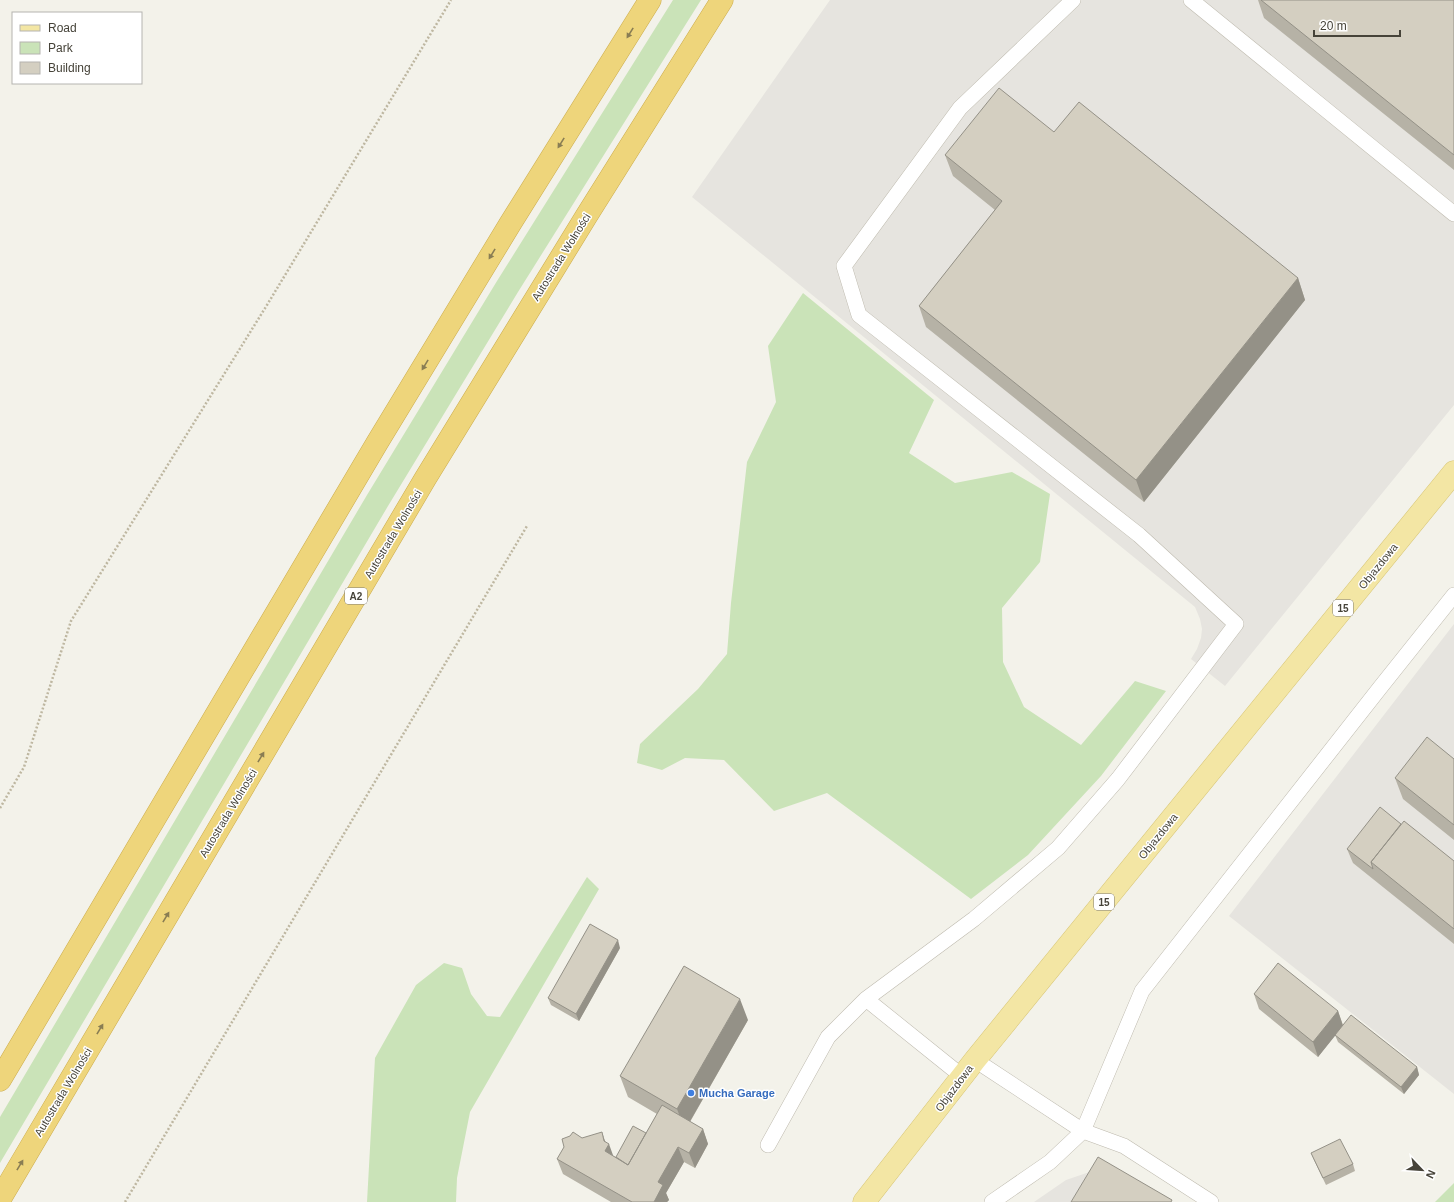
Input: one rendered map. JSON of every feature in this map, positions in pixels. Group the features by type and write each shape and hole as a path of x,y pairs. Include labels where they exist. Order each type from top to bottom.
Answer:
{"highway":[{"path":"0,1080 377,443 510,224 650,0"},
{"name":"Autostrada Wolności","path":"0,1199 425,479 587,215 722,0"}],"main road":[{"name":"Objazdowa","path":"864,1202 975,1060 1454,472"}],"lane":[{"path":"768,1144 828,1037 866,999 974,919 1058,848 1118,779 1236,624 1139,535 859,315 844,266 960,108 1073,0"},
{"path":"1191,0 1454,214"},
{"path":"992,1202 1050,1162 1082,1131 1142,990 1454,595"},
{"path":"866,999 963,1077"},
{"path":"975,1060 1082,1131 1124,1146 1210,1202"}],"path":[{"path":"0,808 24,767 71,621 267,306 451,0"},
{"path":"125,1202 527,526"}],"shaded area":[{"path":"830,0 1454,0 1454,405 1225,686 1191,659 1197,649 1201,638 1202,629 1195,607 692,197"},
{"path":"1454,624 1454,1094 1229,916"},
{"path":"1110,1165 1167,1202 1034,1202 1066,1180"}],"green space":[{"path":"673,0 701,0 518,292 388,506 0,1163 0,1117 367,495 497,281"},
{"path":"803,293 934,400 909,453 955,483 1012,472 1050,494 1040,562 1002,608 1003,662 1024,707 1081,745 1135,681 1166,691 1101,776 1028,855 971,899 827,793 774,811 724,760 685,758 662,770 637,763 640,744 698,689 727,654 731,603 747,462 776,402 768,346"},
{"path":"587,877 599,889 470,1112 457,1178 456,1202 367,1202 375,1058 416,985 444,963 462,968 471,994 487,1016 500,1017"},
{"path":"1454,1183 1454,1202 1435,1202"}],"building":[{"path":"1261,0 1454,0 1454,155"},
{"path":"999,88 1054,132 1079,102 1298,278 1136,480 919,306 1002,201 945,155"},
{"path":"1427,737 1454,759 1454,825 1395,778"},
{"path":"1380,807 1401,824 1371,862 1373,869 1347,849"},
{"path":"1404,821 1454,861 1454,929 1371,862"},
{"path":"590,924 618,940 576,1014 548,998"},
{"path":"1278,963 1338,1011 1313,1042 1254,994"},
{"path":"684,966 740,999 677,1109 620,1076"},
{"path":"1351,1015 1417,1067 1401,1087 1335,1035"},
{"path":"662,1105 703,1129 689,1153 678,1147 658,1182 663,1185 654,1202 632,1202 557,1159 564,1147 562,1139 570,1136 573,1132 582,1138 602,1132 604,1141 609,1144 605,1151 628,1165"},
{"path":"633,1126 646,1133 628,1165 616,1157"},
{"path":"1340,1139 1353,1164 1323,1178 1311,1153"},
{"path":"1098,1157 1172,1200 1171,1202 1071,1202"}],"place":[{"name":"Mucha Garage","path":"691,1093"}]}
